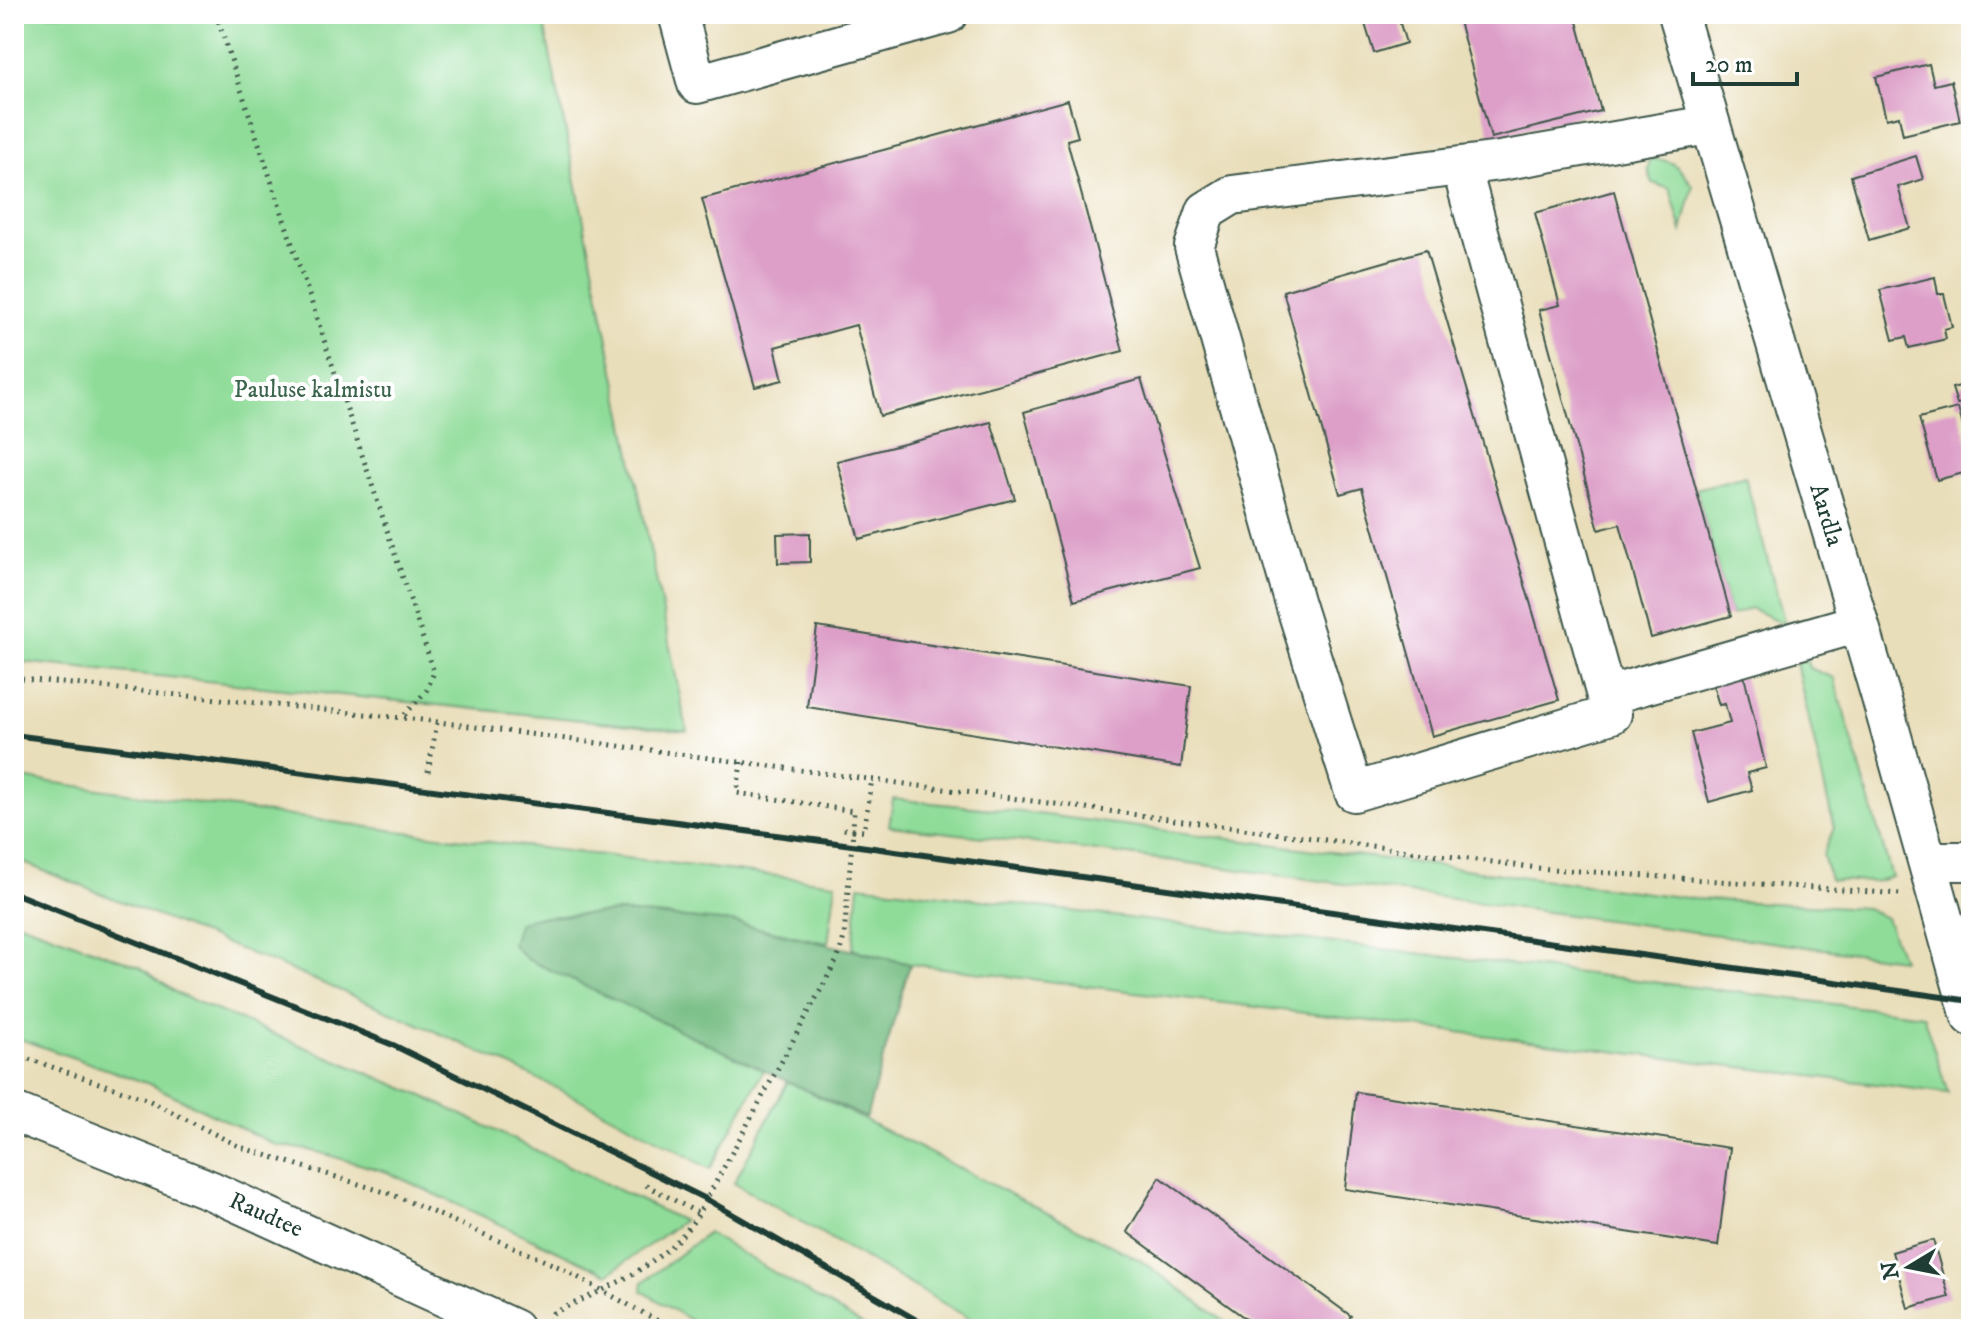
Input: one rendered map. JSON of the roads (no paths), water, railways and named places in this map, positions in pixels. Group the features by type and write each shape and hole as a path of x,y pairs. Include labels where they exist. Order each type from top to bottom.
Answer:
{"street":[{"path":"678,14 697,84 948,14"},
{"name":"Aardla","path":"1678,14 1708,125 1859,623 1971,1017"},
{"path":"1461,166 1612,714 1354,792 1294,601 1194,247 1206,211 1232,195 1461,166 1708,125"},
{"path":"1606,696 1859,623"},
{"path":"1933,878 1971,861"},
{"name":"Raudtee","path":"14,1112 212,1191 514,1329"}],"railway":[{"path":"14,735 852,845 1971,1001"},
{"path":"14,893 393,1045 706,1199 932,1329"}],"park label":[{"name":"Pauluse kalmistu","path":"313,390"}]}
